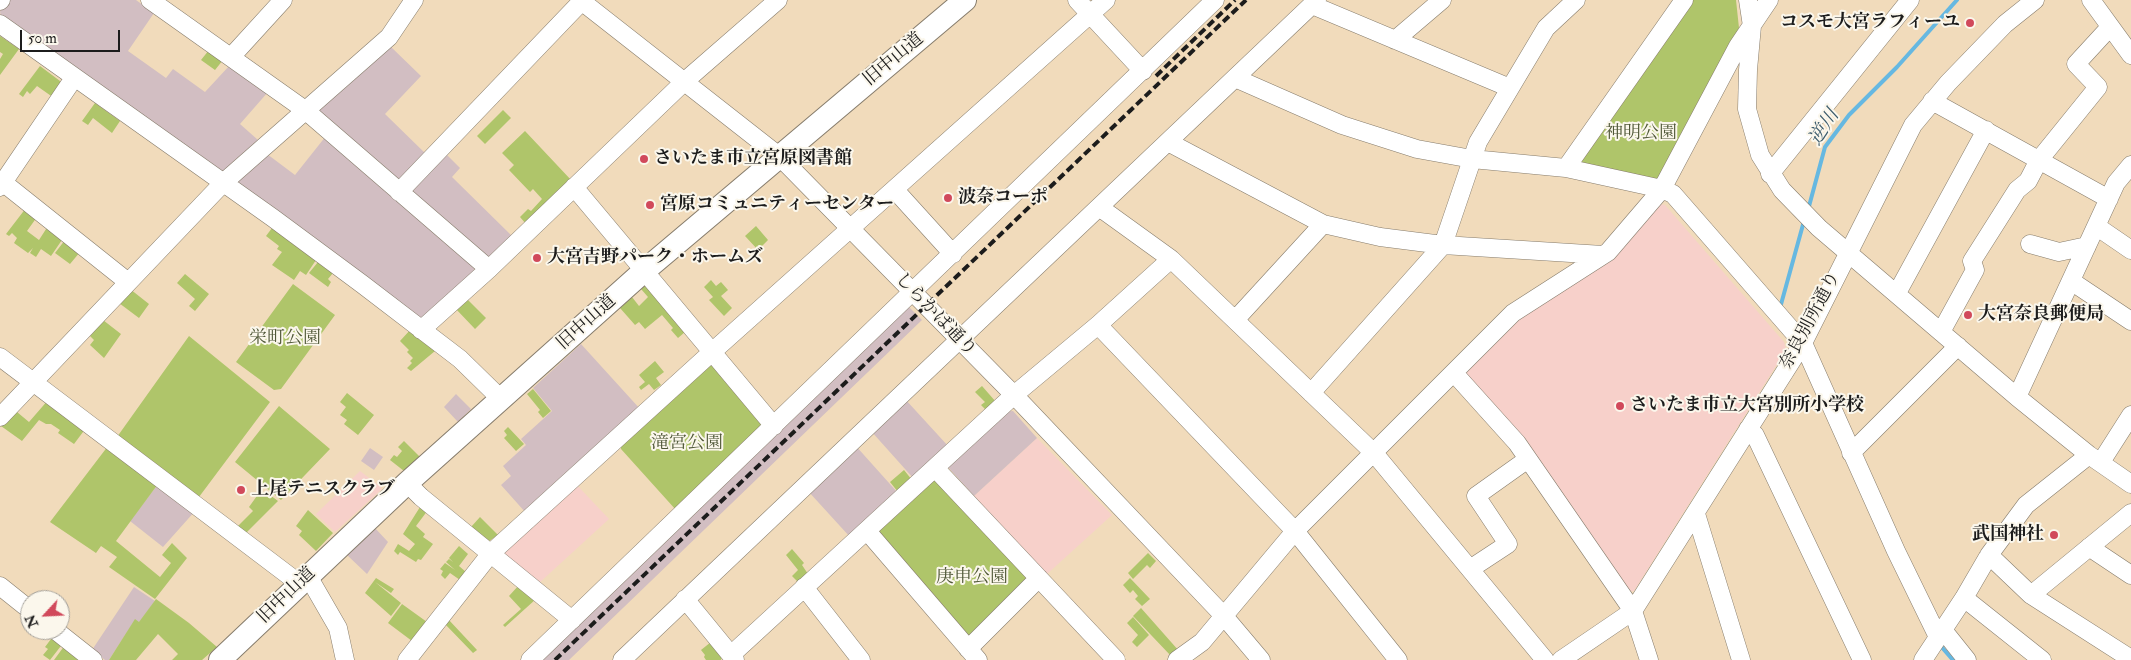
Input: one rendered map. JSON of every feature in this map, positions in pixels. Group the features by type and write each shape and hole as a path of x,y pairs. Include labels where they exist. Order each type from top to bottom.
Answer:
{"main road":[{"name":"旧中山道","path":"220,660 407,483 644,272 965,0"}],"street":[{"path":"150,0 305,110 489,269"},
{"path":"231,58 283,0"},
{"path":"0,417 223,183 389,37 414,0"},
{"path":"1077,0 1143,71"},
{"path":"407,660 491,553 712,352 1106,0"},
{"path":"530,660 954,254 1215,0"},
{"path":"1395,40 1442,0"},
{"path":"1311,393 1442,245 1478,142 1546,28 1576,0"},
{"path":"1566,168 1684,0"},
{"path":"1748,0 1752,26 1747,108 1760,155 1770,174 1799,209 1813,222 1941,332 2017,397 2131,484"},
{"path":"1177,660 1202,642 1295,531 1513,314 1608,252 1662,189 1738,46 1769,0"},
{"path":"1770,174 1910,0"},
{"name":"奈良別所通り","path":"1562,660 1632,611 1696,514 1803,343 1913,125 1932,101 2005,24 2036,0"},
{"path":"2091,0 2131,55"},
{"path":"399,192 581,1"},
{"name":"しらかば通り","path":"581,1 779,156 1014,395 1224,616 1261,660"},
{"path":"420,330 489,269 768,3"},
{"path":"622,660 1314,3 1395,40 1510,88"},
{"path":"0,24 355,279 460,359 502,400"},
{"path":"1941,332 1975,270 1972,261 2017,190 2028,181 2039,160 2098,87 2076,64 2110,27"},
{"path":"74,78 1,183 128,282"},
{"path":"1235,78 1342,125 1416,149 1472,159 1566,168 1662,189 1673,194 1803,343 1851,452 1940,634 1967,660"},
{"path":"1932,101 2109,199"},
{"path":"1897,293 1986,130"},
{"path":"1168,142 1323,224 1380,237 1442,245 1603,255"},
{"path":"2017,397 2116,183 2131,164"},
{"path":"574,187 774,426"},
{"path":"895,190 954,254"},
{"path":"1099,207 1171,259 1374,454 1545,660"},
{"path":"1235,320 1323,224"},
{"path":"2096,226 2131,250"},
{"path":"2030,244 2060,252 2087,246"},
{"path":"685,599 733,658 804,587 1014,395 1098,325 1171,259"},
{"path":"2071,280 2131,321"},
{"path":"1098,325 1295,531 1398,660"},
{"path":"1851,452 1958,346"},
{"path":"0,357 304,580 338,628 345,660"},
{"path":"1454,373 1517,442 1632,611 1649,660"},
{"path":"1923,660 1964,598 1989,555 2026,505 2095,458 2131,415"},
{"path":"1748,429 1755,435 1862,660"},
{"path":"1470,569 1508,544 1476,496 1528,459"},
{"path":"935,468 1116,660"},
{"path":"407,483 420,497 572,620"},
{"path":"2032,595 2131,513"},
{"path":"1696,514 1741,660"},
{"path":"867,530 973,654 1039,578"},
{"path":"2089,547 2131,575"},
{"path":"1989,555 2032,595 2131,658"},
{"path":"0,586 20,602"},
{"path":"804,587 861,660"},
{"path":"1964,598 2042,660"},
{"path":"68,640 93,660"}],"shaded area":[{"path":"10,0 136,0 154,13 128,51 166,78 173,69 205,92 230,65 268,92 240,124 258,140 222,172 1,18 0,11"},
{"path":"390,46 421,76 385,114 427,155 403,181 394,181 319,114 319,108"},
{"path":"326,136 474,266 475,273 425,319 418,319 236,181 267,154 295,175"},
{"path":"444,152 460,168 452,177 512,236 490,257 483,257 410,195 410,188"},
{"name":"さいたま市立大宮別所小学校","path":"1659,204 1665,205 1784,342 1786,350 1634,591 1627,592 1463,371 1518,318"},
{"path":"907,305 922,320 569,660 535,660"},
{"path":"581,344 641,410 526,513 501,485 511,476 503,466 526,445 521,439 552,411 533,388"},
{"path":"456,394 471,409 458,422 444,407"},
{"path":"905,399 949,447 914,479 871,431"},
{"path":"1013,411 1037,438 974,496 947,466 1005,412"},
{"path":"1037,438 1112,515 1046,575 974,496"},
{"path":"855,445 898,493 850,537 808,491"},
{"path":"370,448 383,457 374,470 361,461"},
{"path":"360,471 381,487 381,490 335,532 316,514"},
{"path":"575,483 609,519 538,584 499,553"},
{"path":"158,484 196,510 163,547 130,521"},
{"path":"375,528 388,542 367,574 347,555"},
{"path":"134,587 155,601 139,623 135,620 109,660 105,660 92,650"}],"green space":[{"name":"神明公園","path":"1689,0 1736,0 1739,28 1659,180 1579,164"},
{"path":"0,36 19,49 0,75 0,59 3,54 0,52"},
{"path":"209,50 223,60 215,70 201,60"},
{"path":"40,66 64,84 54,98 37,86 30,94 27,91 23,97 19,94"},
{"path":"95,103 120,121 112,133 93,118 88,125 82,121"},
{"path":"503,110 511,118 485,144 477,136"},
{"path":"525,131 572,181 526,224 520,217 528,209 531,211 542,199 533,189 530,192 509,170 514,165 502,153"},
{"path":"26,208 37,217 27,231 39,240 48,226 64,237 51,256 41,249 36,257 30,253 33,248 28,253 14,243 17,238 12,233 9,236 6,234"},
{"path":"756,226 768,240 758,250 745,236"},
{"path":"272,228 316,260 306,275 300,271 294,280 272,265 282,252 277,249 279,246 266,236"},
{"path":"65,240 80,252 70,264 55,253"},
{"path":"318,262 333,273 328,279 331,282 328,287 309,273"},
{"path":"185,274 209,294 195,311 189,306 195,299 177,283"},
{"path":"711,280 716,286 721,282 728,290 721,296 732,308 724,316 709,300 713,297 704,287"},
{"name":"栄町公園","path":"293,284 335,315 281,389 274,390 236,362"},
{"path":"644,286 648,287 685,332 678,338 671,330 673,328 662,315 645,329 639,322 635,325 620,308 632,297 639,306 648,297 641,289"},
{"path":"130,289 149,304 139,318 119,303"},
{"path":"466,298 486,318 475,329 455,308"},
{"path":"103,320 121,334 104,358 90,345 94,340 90,336"},
{"path":"411,329 435,351 411,371 407,368 412,363 410,361 413,358 407,352 409,350 400,341"},
{"path":"189,336 270,402 199,497 117,437"},
{"path":"655,361 664,372 656,378 661,385 654,390 649,384 641,390 639,387 645,382 639,375"},
{"name":"滝宮公園","path":"708,366 714,366 762,424 764,430 676,510 621,449 621,445"},
{"path":"982,386 996,402 987,411 981,405 985,402 975,392"},
{"path":"533,389 551,411 543,418 538,412 540,410 527,394"},
{"path":"347,393 374,415 358,435 344,424 347,420 340,415 346,407 340,402"},
{"path":"49,399 86,428 74,444 58,433 60,430 51,424 46,424 39,420 22,441 1,426 17,412 29,422"},
{"path":"279,406 330,449 281,500 235,462"},
{"path":"508,427 524,444 516,451 504,438 507,435 504,431"},
{"path":"404,441 420,457 404,471 390,460 394,455 397,457 402,451 398,447"},
{"path":"108,446 158,484 116,541 160,577 171,563 162,555 172,543 187,558 155,599 109,567 117,557 101,546 96,553 50,522"},
{"path":"904,470 912,480 898,492 890,482"},
{"name":"庚申公園","path":"937,476 1033,580 969,640 876,532"},
{"path":"266,492 278,501 245,534 237,527 253,511 249,507 259,493 263,496"},
{"path":"420,507 428,510 416,526 425,534 423,537 433,544 421,560 418,559 416,562 400,552 398,555 394,551 398,544 409,551 415,544 403,534"},
{"path":"308,510 333,533 316,551 299,535 302,531 296,526"},
{"path":"480,517 498,535 489,541 471,527"},
{"path":"459,546 468,554 459,566 466,572 460,580 450,573 445,579 441,575 443,571 440,569 445,563 455,570 446,562 449,559 453,562 449,558"},
{"path":"792,549 804,563 802,565 808,574 799,583 792,576 798,570 786,555"},
{"path":"1148,553 1156,561 1150,568 1147,565 1133,579 1128,573"},
{"path":"376,578 394,589 391,593 375,582 401,603 391,616 365,593"},
{"path":"1130,578 1150,599 1142,606 1135,599 1138,596 1133,590 1130,593 1123,585"},
{"path":"519,585 536,599 505,627 503,625 521,609 509,596"},
{"path":"156,599 189,623 217,647 202,660 172,660 178,654 158,634 136,660 109,660 135,619 139,622"},
{"path":"402,604 427,622 412,641 388,623"},
{"path":"1141,608 1179,651 1171,656 1133,616"},
{"path":"1133,617 1149,635 1137,647 1132,642 1138,635 1127,623"},
{"path":"448,619 477,650 473,653 444,623"},
{"path":"50,640 61,640 64,642 50,660 43,655 48,649 45,647"},
{"path":"711,642 722,655 721,660 706,660 704,657 705,655 701,650"},
{"path":"65,645 83,660 54,660"}],"waterway":[{"name":"逆川","path":"1808,210 1825,147 1849,115 1897,67 1957,0"},
{"name":"逆川","path":"1780,308 1804,221"},
{"name":"逆川","path":"1939,644 1953,660"}],"railway":[{"path":"1156,76 1235,0"},
{"path":"555,660 1246,0"}],"place":[{"name":"コスモ大宮ラフィーユ","path":"1970,23"},
{"name":"さいたま市立宮原図書館","path":"644,159"},
{"name":"波奈コーポ","path":"948,198"},
{"name":"宮原コミュニティーセンター","path":"650,205"},
{"name":"大宮吉野パーク・ホームズ","path":"537,258"},
{"name":"大宮奈良郵便局","path":"1968,315"},
{"name":"さいたま市立大宮別所小学校","path":"1620,406"},
{"name":"上尾テニスクラブ","path":"241,490"},
{"name":"武国神社","path":"2054,535"}]}
